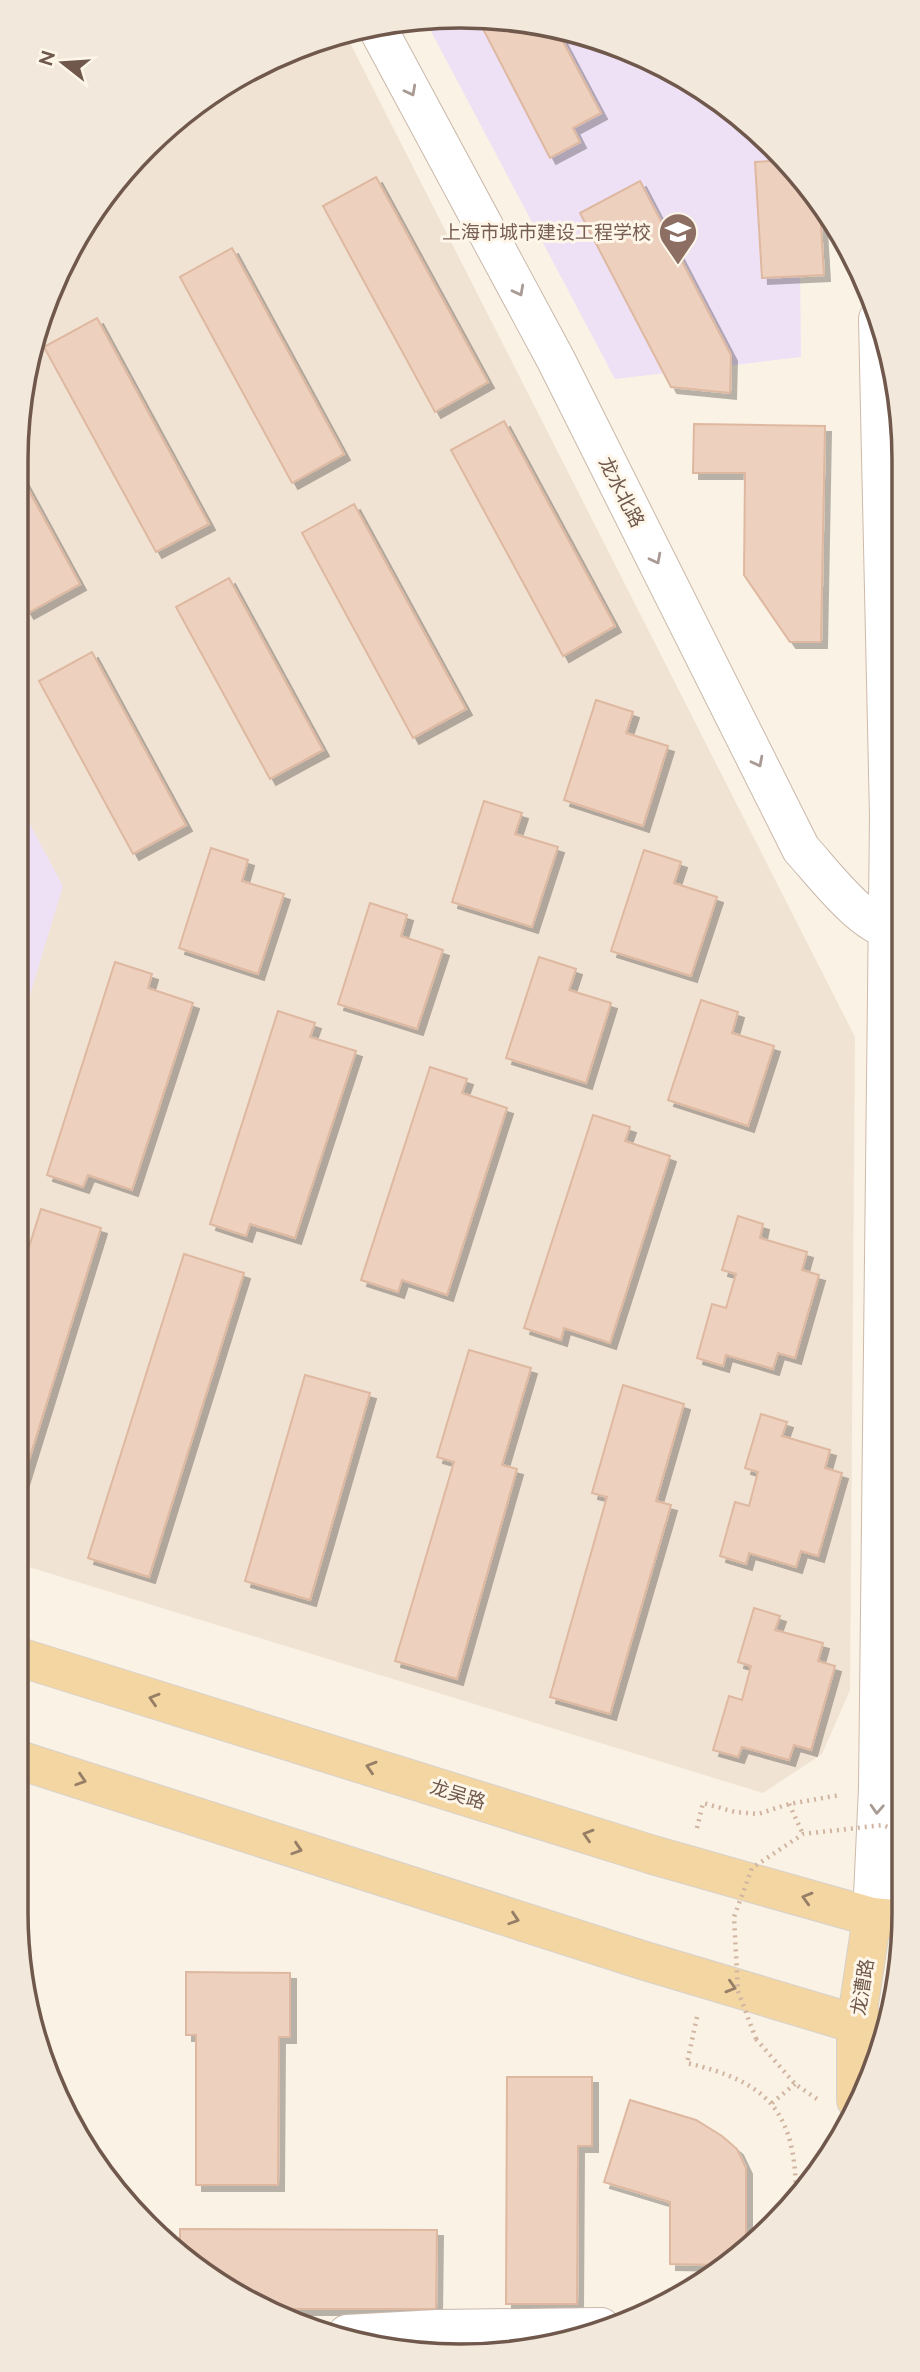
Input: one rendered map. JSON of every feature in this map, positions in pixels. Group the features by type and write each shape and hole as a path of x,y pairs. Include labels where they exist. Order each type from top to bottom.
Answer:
{"main road":[{"name":"龙水北路","path":"381,35 556,360 801,849 850,904 892,931"},
{"path":"879,355 892,875"},
{"path":"888,1918 878,1788 892,1084"},
{"name":"龙吴路","path":"28,1660 653,1855 888,1918"},
{"path":"28,1763 705,1979 870,2027"},
{"name":"龙漕路","path":"841,2103 870,2027 888,1918"},
{"path":"364,2333 437,2329 575,2328"}],"path":[{"path":"704,1802 735,1812 758,1814 789,1804 878,1788"},
{"path":"789,1804 803,1834"},
{"path":"841,2103 796,2084 756,2039 738,1991 734,1917 752,1868 803,1834 883,1825 892,1829"},
{"path":"705,1979 687,2063 721,2071 749,2083 772,2103 788,2134 796,2166 796,2184"},
{"path":"772,2103 796,2084"}],"shaded area":[{"name":"上海市城市建设工程学校","path":"430,29 488,29 544,36 625,61 676,86 723,117 745,135 799,192 801,357 615,379"},
{"path":"350,43 855,1037 850,1690 822,1754 763,1793 28,1567 28,460 36,376 51,321 73,269 101,220 135,175 197,117 244,86 295,61"},
{"path":"28,820 63,886 28,1001"}],"building":[{"path":"483,29 563,41 601,113 573,128 580,142 550,158"},
{"path":"771,161 803,197 821,223 824,275 762,278 755,162"},
{"path":"376,177 488,382 435,412 323,206"},
{"path":"640,181 731,355 730,393 671,387 580,213"},
{"path":"232,248 344,454 292,483 180,277"},
{"path":"97,318 209,524 156,552 44,347"},
{"path":"504,421 615,626 563,656 451,450"},
{"path":"694,424 825,426 821,642 790,642 744,575 745,473 693,473"},
{"path":"28,489 80,584 28,613"},
{"path":"354,504 466,709 413,738 302,533"},
{"path":"229,578 323,750 270,779 176,607"},
{"path":"92,652 186,825 133,854 39,681"},
{"path":"596,700 633,712 626,733 668,746 643,826 564,800"},
{"path":"484,801 522,813 515,834 558,847 532,927 452,902"},
{"path":"211,848 248,860 242,881 284,894 258,974 179,948"},
{"path":"644,850 681,862 674,883 717,897 691,976 611,951"},
{"path":"370,903 407,915 401,936 443,950 417,1029 338,1004"},
{"path":"539,957 576,969 569,990 611,1003 586,1083 506,1058"},
{"path":"115,962 152,974 148,988 193,1003 132,1190 88,1175 83,1187 47,1175"},
{"path":"701,1000 738,1012 732,1033 774,1046 748,1126 668,1100"},
{"path":"278,1011 315,1023 310,1037 356,1051 295,1238 250,1224 246,1236 210,1224"},
{"path":"430,1067 467,1079 462,1093 507,1108 447,1295 402,1280 398,1292 361,1280"},
{"path":"593,1115 630,1127 625,1141 670,1156 610,1343 564,1328 561,1340 524,1328"},
{"path":"41,1209 101,1228 28,1463 28,1250"},
{"path":"738,1216 763,1224 760,1238 807,1252 802,1270 819,1275 795,1358 778,1353 773,1369 726,1355 723,1366 697,1358 712,1304 726,1308 736,1274 722,1270"},
{"path":"184,1254 244,1273 149,1577 88,1558"},
{"path":"469,1350 531,1368 502,1465 517,1469 457,1679 395,1661 454,1462 437,1457"},
{"path":"305,1375 370,1393 310,1600 245,1581"},
{"path":"623,1385 684,1404 656,1501 671,1505 610,1714 550,1697 607,1497 592,1493"},
{"path":"761,1414 787,1422 782,1436 830,1450 825,1468 842,1473 818,1556 801,1551 796,1567 749,1553 746,1564 720,1556 735,1502 749,1506 758,1472 745,1468"},
{"path":"754,1608 780,1616 775,1630 823,1643 818,1661 835,1666 811,1750 794,1745 789,1760 742,1747 738,1757 713,1750 729,1696 742,1700 751,1666 738,1662"},
{"path":"186,1972 290,1973 290,2037 279,2037 278,2185 196,2185 196,2035 186,2035"},
{"path":"507,2077 592,2077 592,2146 578,2146 577,2304 506,2304"},
{"path":"630,2100 696,2120 737,2149 746,2168 746,2236 709,2265 670,2264 670,2202 604,2182"},
{"path":"180,2229 437,2230 436,2309 291,2309 244,2286 180,2241"}],"place":[{"name":"上海市城市建设工程学校","path":"678,266"}]}
